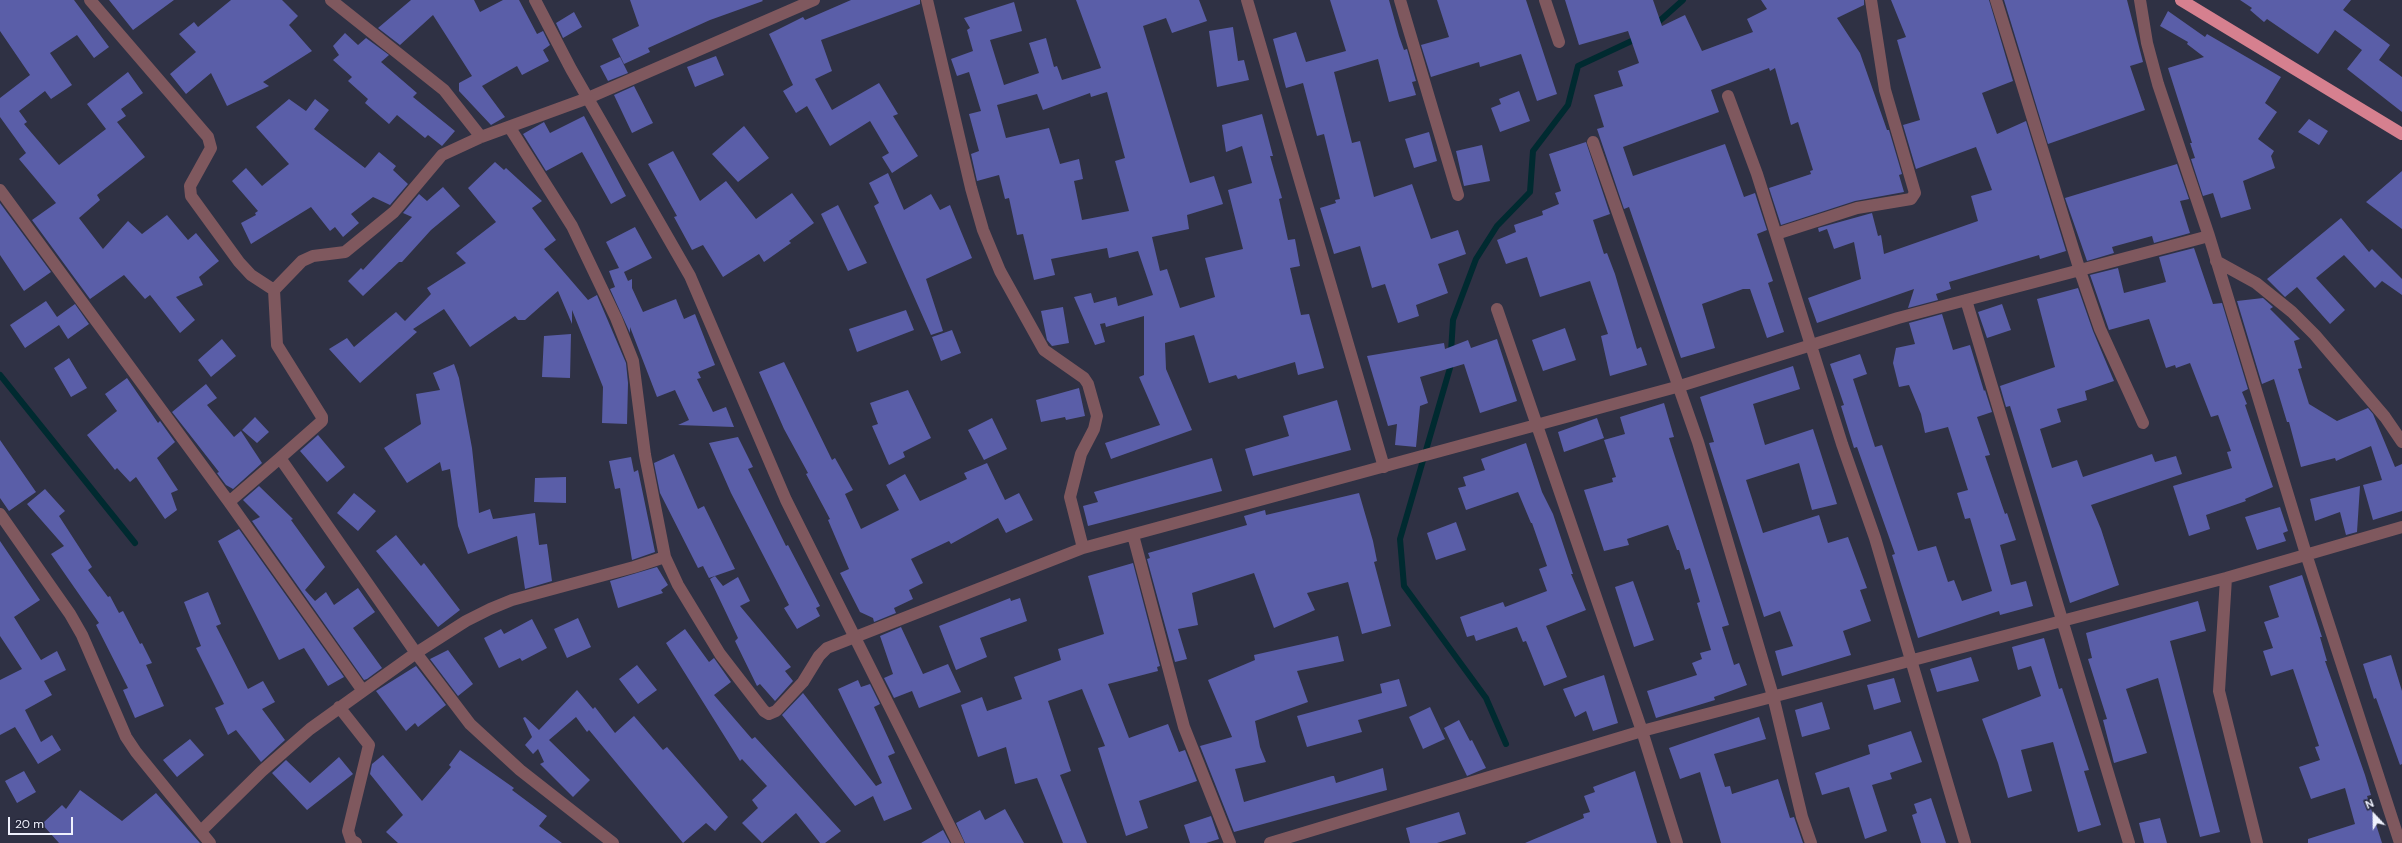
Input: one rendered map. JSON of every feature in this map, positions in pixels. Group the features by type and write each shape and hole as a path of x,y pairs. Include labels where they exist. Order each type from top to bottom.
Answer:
{"highway":[{"path":"2181,0 2402,134"}],"street":[{"path":"90,0 208,137 211,148 190,186 191,196 239,262 251,275 274,290"},
{"path":"331,0 444,90 481,137"},
{"path":"535,0 588,98 690,276 786,500 958,843"},
{"path":"229,502 322,421 322,417 277,345 274,290 302,261 313,256 345,252 394,212 437,160 481,137 510,128 588,98 814,0"},
{"path":"927,0 971,188 983,230 997,264 1044,350 1084,378 1088,384 1097,416 1094,429 1081,454 1070,497 1083,548"},
{"path":"1247,0 1384,467"},
{"path":"1400,0 1458,195"},
{"path":"1546,0 1559,42"},
{"path":"1776,234 1857,208 1911,199 1915,193 1885,90 1871,0"},
{"path":"1996,0 2080,270 2100,329 2143,422"},
{"path":"2140,0 2147,43 2158,84 2209,236 2306,554 2400,843"},
{"path":"1728,96 1776,234 1810,346 1875,538 1965,843"},
{"path":"510,128 572,226 616,318 633,361 646,454 665,557 678,585 720,654 764,710 769,714 776,711 803,682 822,652 854,637 1083,548 1680,386 1898,318 2209,236"},
{"path":"1593,142 1680,386 1773,696 1802,817 1811,843"},
{"path":"0,190 229,502 363,691"},
{"path":"2216,261 2256,283 2311,330 2380,410 2402,442"},
{"path":"1966,300 2061,622 2129,843"},
{"path":"1497,309 1615,647 1677,843"},
{"path":"280,458 416,652 470,724 520,770 613,843"},
{"path":"0,514 73,619 133,747 210,843"},
{"path":"1270,843 1287,841 1642,731 2226,578 2402,527"},
{"path":"1132,535 1184,727 1204,782 1230,843"},
{"path":"201,831 262,771 339,707 416,652 490,608 665,557"},
{"path":"2226,578 2219,691 2256,843"},
{"path":"339,707 369,745 348,831 351,840 356,843"}],"building":[{"path":"0,0 74,0 109,47 94,58 77,35 50,53 72,85 51,99 45,91 19,111 27,122 24,124 59,165 106,129 87,104 128,72 143,93 121,109 126,116 117,122 145,157 97,195 100,200 79,218 103,249 128,221 142,234 167,215 188,240 196,233 219,261 199,277 203,285 176,297 195,320 180,333 150,295 145,299 124,275 90,299 32,220 56,203 19,159 26,153 0,117 0,98 30,75 0,31"},
{"path":"109,0 174,0 133,30"},
{"path":"231,0 282,0 298,16 289,25 312,51 263,82 269,86 227,106 211,73 186,94 170,74 196,52 179,34 194,22 198,27"},
{"path":"411,0 474,0 480,12 503,0 519,0 537,34 543,31 550,45 543,50 549,61 522,75 517,66 482,86 505,117 491,125 459,91 459,83 472,76 433,15 400,45 378,28"},
{"path":"630,0 763,1 710,20 648,48 650,52 624,64 612,39 639,26"},
{"path":"851,0 920,0 920,4 821,40 832,71 815,79 832,110 879,83 898,114 893,116 918,156 892,173 882,157 889,153 870,121 830,146 807,106 796,113 783,91 793,85 769,34 803,17 805,20"},
{"path":"1076,0 1199,0 1207,21 1172,33 1166,18 1143,26 1190,183 1214,176 1223,204 1187,215 1189,229 1152,237 1160,271 1167,269 1180,308 1215,297 1205,258 1243,249 1228,190 1252,183 1242,146 1226,152 1222,125 1262,114 1273,156 1270,156 1282,198 1279,199 1288,240 1295,239 1300,266 1290,268 1301,315 1309,314 1324,368 1298,375 1295,362 1238,379 1236,375 1209,383 1194,335 1165,343 1166,369 1192,430 1111,459 1105,443 1160,425 1139,377 1144,375 1144,316 1106,327 1105,323 1100,324 1105,342 1095,345 1074,297 1091,293 1094,303 1116,297 1118,306 1153,295 1138,251 1109,258 1107,248 1051,259 1055,275 1034,280 1023,234 1017,235 1009,198 1005,199 999,175 977,181 971,154 979,151 969,114 981,111 969,72 957,76 951,59 973,51 967,30 970,28 964,18 1014,2 1022,31 990,40 1004,85 1039,73 1029,43 1046,38 1054,67 1057,66 1062,80 1101,68","holes":["1107,92 1125,158 1115,161 1129,211 1082,220 1074,181 1083,179 1079,159 1060,164 1049,128 1006,138 997,105 1037,94 1043,110 1090,93 1091,97"]},
{"path":"1330,0 1389,0 1399,36 1404,50 1407,49 1416,81 1412,82 1416,95 1389,102 1378,59 1334,72 1352,143 1360,141 1374,197 1412,184 1431,239 1458,230 1466,254 1438,264 1448,293 1416,305 1419,316 1398,323 1385,284 1372,288 1360,246 1334,254 1320,208 1336,203 1335,200 1340,199 1324,134 1317,136 1303,83 1286,88 1273,39 1296,32 1306,62 1346,51"},
{"path":"1437,0 1526,0 1557,94 1537,101 1521,54 1480,67 1479,62 1431,77 1421,45 1449,37"},
{"path":"1565,0 1653,0 1662,26 1685,15 1702,51 1753,32 1747,19 1767,9 1761,0 1864,0 1864,5 1837,18 1860,53 1887,130 1889,130 1902,174 1899,175 1904,192 1855,201 1781,225 1769,188 1811,174 1810,171 1813,170 1798,122 1791,125 1775,68 1770,71 1769,68 1711,90 1719,112 1623,147 1633,176 1725,144 1744,197 1755,193 1767,230 1757,234 1773,281 1768,283 1784,332 1767,338 1750,289 1743,289 1702,304 1715,348 1681,358 1629,207 1624,209 1597,129 1604,127 1594,95 1623,86 1618,71 1639,63 1628,31 1579,45"},
{"path":"1891,0 1989,0 2013,81 1982,93 1997,134 2026,121 2066,251 2040,259 2039,255 1949,282 1951,289 1936,294 1938,300 1908,308 1914,289 1817,323 1808,298 1861,279 1854,242 1834,249 1827,229 1819,232 1818,228 1872,213 1878,236 1881,235 1884,254 1978,221 1971,196 1992,190 1976,147 1916,169 1903,125 1920,120 1897,40 1906,37"},
{"path":"2004,0 2127,0 2143,62 2130,66 2145,110 2048,144"},
{"path":"2240,0 2351,0 2343,10 2390,45 2379,60 2402,77 2402,112 2347,69 2362,50 2335,30 2318,54 2267,19 2264,22 2250,10 2252,8"},
{"path":"2168,11 2205,37 2207,34 2281,77 2265,103 2277,112 2258,139 2274,151 2271,156 2275,168 2243,181 2251,209 2221,218 2213,193 2203,196 2191,159 2195,158 2190,143 2192,143 2168,68 2204,57 2187,44 2188,42 2160,26"},
{"path":"574,12 582,27 563,38 556,23"},
{"path":"1233,27 1238,61 1244,60 1249,80 1217,87 1209,31"},
{"path":"345,33 358,45 366,38 389,55 381,62 417,93 413,97 455,131 442,146 428,135 425,138 397,115 389,124 365,103 368,99 348,81 352,77 333,60 339,55 333,46"},
{"path":"716,56 724,75 695,87 687,67"},
{"path":"620,57 628,73 608,81 600,66"},
{"path":"634,86 653,123 632,133 614,95"},
{"path":"1519,91 1530,121 1500,132 1491,108 1501,104 1499,99"},
{"path":"289,99 306,111 315,99 329,110 314,129 365,168 379,152 396,166 393,170 408,184 390,205 373,197 351,214 359,223 343,237 335,227 330,231 311,207 251,244 241,223 256,215 255,213 258,211 232,181 246,168 262,186 289,164 256,127"},
{"path":"584,116 626,196 611,204 582,152 546,171 523,134 544,122 550,133"},
{"path":"2309,119 2328,131 2319,145 2298,132"},
{"path":"744,126 769,158 738,182 712,154"},
{"path":"1429,132 1437,161 1414,168 1405,139"},
{"path":"1586,142 1610,214 1593,220 1604,254 1607,253 1615,274 1637,349 1641,347 1647,365 1610,376 1601,336 1608,334 1590,281 1540,297 1527,257 1506,264 1497,240 1516,232 1514,225 1543,215 1542,211 1559,204 1555,193 1561,191 1549,154"},
{"path":"1482,145 1490,181 1464,186 1456,151"},
{"path":"673,151 700,201 726,181 756,219 792,193 814,223 789,241 791,243 764,262 759,254 723,277 703,245 692,250 674,217 677,216 648,164"},
{"path":"495,162 504,170 506,168 542,201 532,208 556,240 544,249 588,300 597,295 626,363 628,383 627,424 602,423 603,387 572,310 572,324 558,291 525,320 518,320 515,316 470,347 444,309 413,329 417,332 360,383 329,349 347,338 354,347 396,312 405,321 431,294 427,288 466,263 456,253 496,222 468,188"},
{"path":"2177,164 2189,199 2180,201 2190,233 2154,243 2152,236 2112,247 2114,253 2087,261 2065,198"},
{"path":"2402,171 2402,229 2366,202"},
{"path":"888,173 904,210 931,194 940,210 950,205 972,258 926,279 943,331 931,335 874,206 879,203 869,183"},
{"path":"443,187 460,206 431,230 402,262 399,262 363,296 348,281 361,268 363,270 412,217 403,213 419,194 427,201"},
{"path":"0,203 51,272 24,291 0,255"},
{"path":"838,205 867,263 848,271 821,214"},
{"path":"2341,218 2369,252 2372,249 2402,279 2402,295 2382,281 2375,288 2344,255 2316,278 2345,310 2330,324 2297,287 2285,297 2267,279"},
{"path":"635,227 652,258 624,272 628,281 632,279 632,288 643,312 676,299 684,319 695,314 715,365 698,372 701,378 697,379 713,412 726,407 734,427 678,425 689,420 675,390 657,397 630,327 630,333 610,289 615,287 609,271 619,268 606,242"},
{"path":"2194,248 2213,304 2222,303 2248,389 2242,392 2247,404 2245,405 2273,487 2245,499 2246,501 2206,515 2210,529 2189,536 2173,486 2232,468 2227,452 2231,451 2218,415 2211,417 2190,363 2176,368 2175,365 2166,368 2149,319 2109,330 2090,275 2118,268 2124,293 2166,282 2159,257"},
{"path":"2078,288 2093,331 2114,381 2085,391 2087,400 2057,409 2061,422 2040,429 2052,468 2077,460 2083,477 2152,454 2155,462 2176,456 2182,474 2091,505 2101,529 2119,585 2070,603 2010,406 2006,407 2000,386 2055,367 2037,299"},
{"path":"2263,298 2273,307 2270,309 2300,339 2294,341 2302,368 2298,369 2309,404 2337,421 2368,408 2373,414 2395,467 2402,464 2402,511 2373,520 2363,485 2382,480 2371,446 2336,461 2335,458 2301,467 2289,422 2287,422 2274,379 2262,384 2237,301"},
{"path":"46,301 57,317 75,304 89,324 68,339 59,325 25,348 10,325"},
{"path":"2002,304 2011,330 1987,338 1978,312"},
{"path":"1063,307 1069,343 1052,346 1047,340 1041,311"},
{"path":"906,310 914,330 857,352 849,329"},
{"path":"1942,314 1953,350 1970,345 1992,412 1977,417 1990,455 1985,456 2005,514 2007,513 2016,540 2000,545 2011,585 2026,581 2033,606 2000,615 1999,611 1918,638 1892,555 1895,554 1857,447 1854,448 1841,406 1844,405 1830,364 1860,354 1867,374 1853,379 1875,447 1882,445 1918,551 1936,546 1948,582 1954,580 1962,601 1992,591 1970,518 1965,519 1957,493 1968,490 1948,427 1925,433 1921,414 1909,385 1899,387 1893,363 1896,348 1915,344 1909,323"},
{"path":"1565,328 1576,360 1543,371 1532,340"},
{"path":"952,330 961,353 941,361 932,337"},
{"path":"571,334 570,378 542,377 544,336"},
{"path":"222,339 236,356 211,377 198,360"},
{"path":"1497,339 1517,401 1480,413 1464,364 1420,377 1428,403 1420,406 1416,447 1395,445 1397,424 1388,426 1367,356 1444,343 1445,349 1468,340 1471,348"},
{"path":"69,358 87,388 71,397 54,368"},
{"path":"784,362 832,460 835,458 853,490 845,494 861,529 899,510 886,485 905,474 920,501 967,479 964,473 987,463 1005,500 1019,493 1033,520 1006,533 998,518 951,544 949,541 911,559 923,583 909,590 913,599 894,608 896,613 874,622 873,618 860,612 840,573 849,569 828,520 830,519 806,474 808,473 784,429 759,372"},
{"path":"454,364 459,378 472,448 479,513 490,509 493,519 535,513 539,545 547,544 552,581 525,589 517,536 468,554 458,526 450,469 442,471 440,462 407,483 384,448 421,424 416,394 440,390 433,373"},
{"path":"1793,366 1800,389 1753,404 1765,445 1813,429 1837,504 1812,510 1799,463 1746,480 1763,533 1819,515 1828,543 1848,537 1867,588 1860,590 1871,621 1843,631 1851,655 1782,676 1775,651 1793,646 1780,611 1764,617 1709,443 1714,442 1700,397"},
{"path":"127,378 158,423 160,421 175,442 157,458 178,490 171,493 177,510 165,519 136,477 130,482 117,468 115,470 87,435 117,411 105,394"},
{"path":"206,384 217,398 207,405 234,437 241,431 262,463 233,489 226,485 217,473 219,472 172,412"},
{"path":"1079,388 1085,416 1066,420 1065,417 1041,422 1036,400"},
{"path":"908,390 931,438 903,452 905,457 889,465 872,426 878,424 870,403"},
{"path":"1337,400 1351,450 1253,476 1245,449 1289,436 1283,416"},
{"path":"1664,403 1674,437 1669,438 1729,625 1722,627 1734,665 1739,663 1747,685 1714,697 1715,700 1656,718 1647,691 1697,675 1692,663 1702,659 1700,653 1711,650 1697,603 1700,602 1690,568 1685,570 1679,550 1677,550 1668,525 1627,539 1629,545 1604,551 1584,490 1613,482 1612,478 1616,477 1604,440 1625,434 1620,417"},
{"path":"255,417 269,432 257,443 242,430"},
{"path":"992,418 1007,449 984,460 968,430"},
{"path":"1597,418 1604,438 1564,452 1558,432"},
{"path":"318,435 345,467 327,482 300,451"},
{"path":"738,437 753,467 748,469 786,546 788,545 820,606 816,608 820,616 797,629 784,608 789,605 731,493 709,443"},
{"path":"0,440 36,492 9,511 0,498"},
{"path":"1526,443 1542,492 1553,514 1573,574 1571,574 1586,610 1546,626 1567,677 1544,686 1526,641 1523,642 1517,627 1476,641 1474,635 1467,637 1460,617 1503,602 1505,607 1547,591 1539,569 1547,566 1532,523 1518,492 1466,510 1458,488 1466,486 1463,477 1485,470 1481,459"},
{"path":"674,454 698,509 704,506 735,569 709,578 703,566 698,568 660,493 654,463"},
{"path":"631,457 634,472 638,470 655,552 632,560 620,488 615,489 609,461"},
{"path":"1212,458 1222,491 1088,526 1083,506 1098,502 1094,492"},
{"path":"566,477 566,503 534,502 535,478"},
{"path":"259,486 293,519 291,520 325,567 305,590 315,601 326,592 334,605 358,588 375,612 353,628 382,668 367,679 364,680 252,521 260,517 243,500"},
{"path":"2360,486 2357,532 2346,535 2340,512 2315,521 2310,499"},
{"path":"45,489 65,511 59,516 92,567 88,570 108,597 110,596 119,613 123,611 140,644 142,643 152,663 146,665 164,706 135,718 123,690 128,688 96,625 99,623 51,554 64,546 27,504"},
{"path":"354,493 376,511 358,531 337,513"},
{"path":"1359,493 1373,541 1377,561 1374,562 1391,626 1362,634 1348,582 1307,593 1315,610 1274,628 1254,573 1192,593 1198,625 1178,629 1187,659 1175,662 1147,559 1150,558 1148,553 1247,525 1244,516 1265,510 1266,515"},
{"path":"2280,507 2288,531 2283,533 2286,541 2257,550 2245,517"},
{"path":"1456,522 1466,550 1436,560 1427,533"},
{"path":"239,529 344,677 328,686 304,648 279,660 218,541"},
{"path":"396,535 421,566 424,563 460,610 438,627 376,551"},
{"path":"0,541 40,600 14,617 41,660 57,651 66,670 44,681 52,695 25,710 41,742 52,735 61,750 38,764 15,727 0,735 0,680 22,669 0,636"},
{"path":"1133,563 1160,666 1157,667 1158,671 1108,684 1129,738 1168,724 1179,752 1185,750 1197,781 1139,801 1148,828 1126,836 1098,748 1105,746 1082,689 1048,701 1071,771 1060,775 1087,843 1063,843 1037,778 1015,784 1006,747 978,757 961,705 982,697 987,711 1022,699 1014,677 1061,660 1058,649 1104,634 1088,576"},
{"path":"657,567 668,585 661,590 663,593 618,608 610,581"},
{"path":"2302,575 2322,637 2320,637 2327,661 2325,661 2371,795 2367,796 2382,843 2308,843 2308,839 2355,824 2345,788 2311,799 2299,767 2320,760 2315,747 2319,746 2293,669 2271,676 2263,651 2273,648 2264,622 2279,617 2269,586"},
{"path":"715,576 723,586 738,577 750,601 740,606 791,667 785,671 793,681 775,701 760,684 757,686 735,641 738,638 710,579"},
{"path":"1633,581 1654,640 1634,647 1615,587"},
{"path":"208,592 221,624 216,626 248,689 263,681 275,702 262,709 285,740 261,762 236,730 228,735 215,708 224,704 196,648 201,646 184,602"},
{"path":"1010,598 1011,601 1020,598 1027,621 980,638 987,657 956,670 939,626"},
{"path":"2198,601 2206,631 2170,641 2220,832 2200,837 2158,678 2126,689 2147,753 2114,763 2103,720 2107,719 2088,659 2092,658 2086,633"},
{"path":"578,618 591,647 567,658 554,629"},
{"path":"532,619 547,648 522,661 520,658 499,668 484,638 501,629 504,634"},
{"path":"901,627 923,674 948,664 961,692 919,708 912,691 894,698 884,678 893,674 880,636"},
{"path":"685,629 709,662 714,658 731,682 714,695 752,739 755,737 841,831 825,843 820,843 796,813 762,843 742,823 758,808 752,800 767,786 742,759 740,761 666,643"},
{"path":"1338,636 1344,661 1297,671 1308,702 1255,721 1260,747 1266,762 1235,769 1244,802 1332,776 1334,776 1336,783 1383,768 1387,790 1234,832 1200,746 1232,737 1208,680 1255,660 1254,655"},
{"path":"2044,638 2059,689 2062,688 2089,770 2084,771 2101,825 2078,832 2053,742 2021,750 2032,791 2008,798 1998,763 1982,719 2041,696 2031,666 2018,670 2012,647"},
{"path":"448,650 473,684 458,696 430,659"},
{"path":"2391,655 2402,691 2402,764 2400,765 2376,698 2374,699 2363,664"},
{"path":"1971,657 1979,681 1937,692 1930,669"},
{"path":"637,665 657,690 638,704 619,679"},
{"path":"416,666 446,705 418,727 415,723 406,731 376,691"},
{"path":"1604,675 1618,723 1593,731 1586,711 1575,717 1563,689"},
{"path":"1894,678 1901,702 1874,710 1867,685"},
{"path":"1399,679 1407,706 1358,720 1362,732 1307,747 1297,716 1382,693 1380,684"},
{"path":"858,680 861,687 870,684 880,704 874,707 895,753 888,756 912,809 884,821 873,796 855,806 782,715 803,693 876,786 882,783 838,689"},
{"path":"577,690 593,709 595,707 615,733 634,716 663,750 667,747 728,817 715,831 706,823 683,843 589,730 587,732 576,717 549,740 590,780 573,797 540,764 544,762 538,749 533,754 525,745 532,737 523,718 525,717 539,730"},
{"path":"1822,702 1830,729 1802,737 1795,710"},
{"path":"1430,707 1445,739 1423,749 1409,717"},
{"path":"1759,717 1766,739 1714,754 1725,787 1730,786 1732,794 1778,779 1790,818 1794,817 1803,843 1721,843 1700,772 1680,779 1669,748"},
{"path":"1459,720 1470,741 1472,740 1486,768 1467,776 1444,728"},
{"path":"1911,731 1922,762 1890,773 1892,779 1872,785 1887,831 1865,839 1849,787 1822,795 1815,773 1870,754 1868,745"},
{"path":"190,739 204,755 177,777 163,760"},
{"path":"460,750 514,788 512,790 547,816 539,826 562,843 398,843 386,832 403,815 370,774 372,764 383,755 422,801 451,767 449,765"},
{"path":"339,757 353,774 307,810 272,773 286,760 310,783"},
{"path":"24,771 36,792 17,803 5,781"},
{"path":"1635,771 1657,843 1525,843 1584,818 1583,814 1590,812 1584,796 1595,792 1593,787"},
{"path":"80,790 122,821 156,793 200,843 59,843 42,824 62,805 66,809"},
{"path":"1931,798 1946,843 1921,843 1912,815 1917,813 1914,804"},
{"path":"1005,809 1024,843 965,843 956,823 980,810 985,820"},
{"path":"1459,812 1466,834 1437,843 1410,843 1406,828"},
{"path":"1211,816 1219,839 1206,843 1190,843 1184,825"},
{"path":"2160,818 2167,843 2144,843 2139,823"},
{"path":"943,830 950,843 921,843"}],"waterway":[{"path":"1655,25 1683,0"},
{"path":"1506,744 1486,698 1404,586 1400,539 1450,368 1453,320 1476,259 1497,226 1530,192 1533,151 1568,105 1578,66 1638,38"},
{"path":"0,375 135,543"}]}
